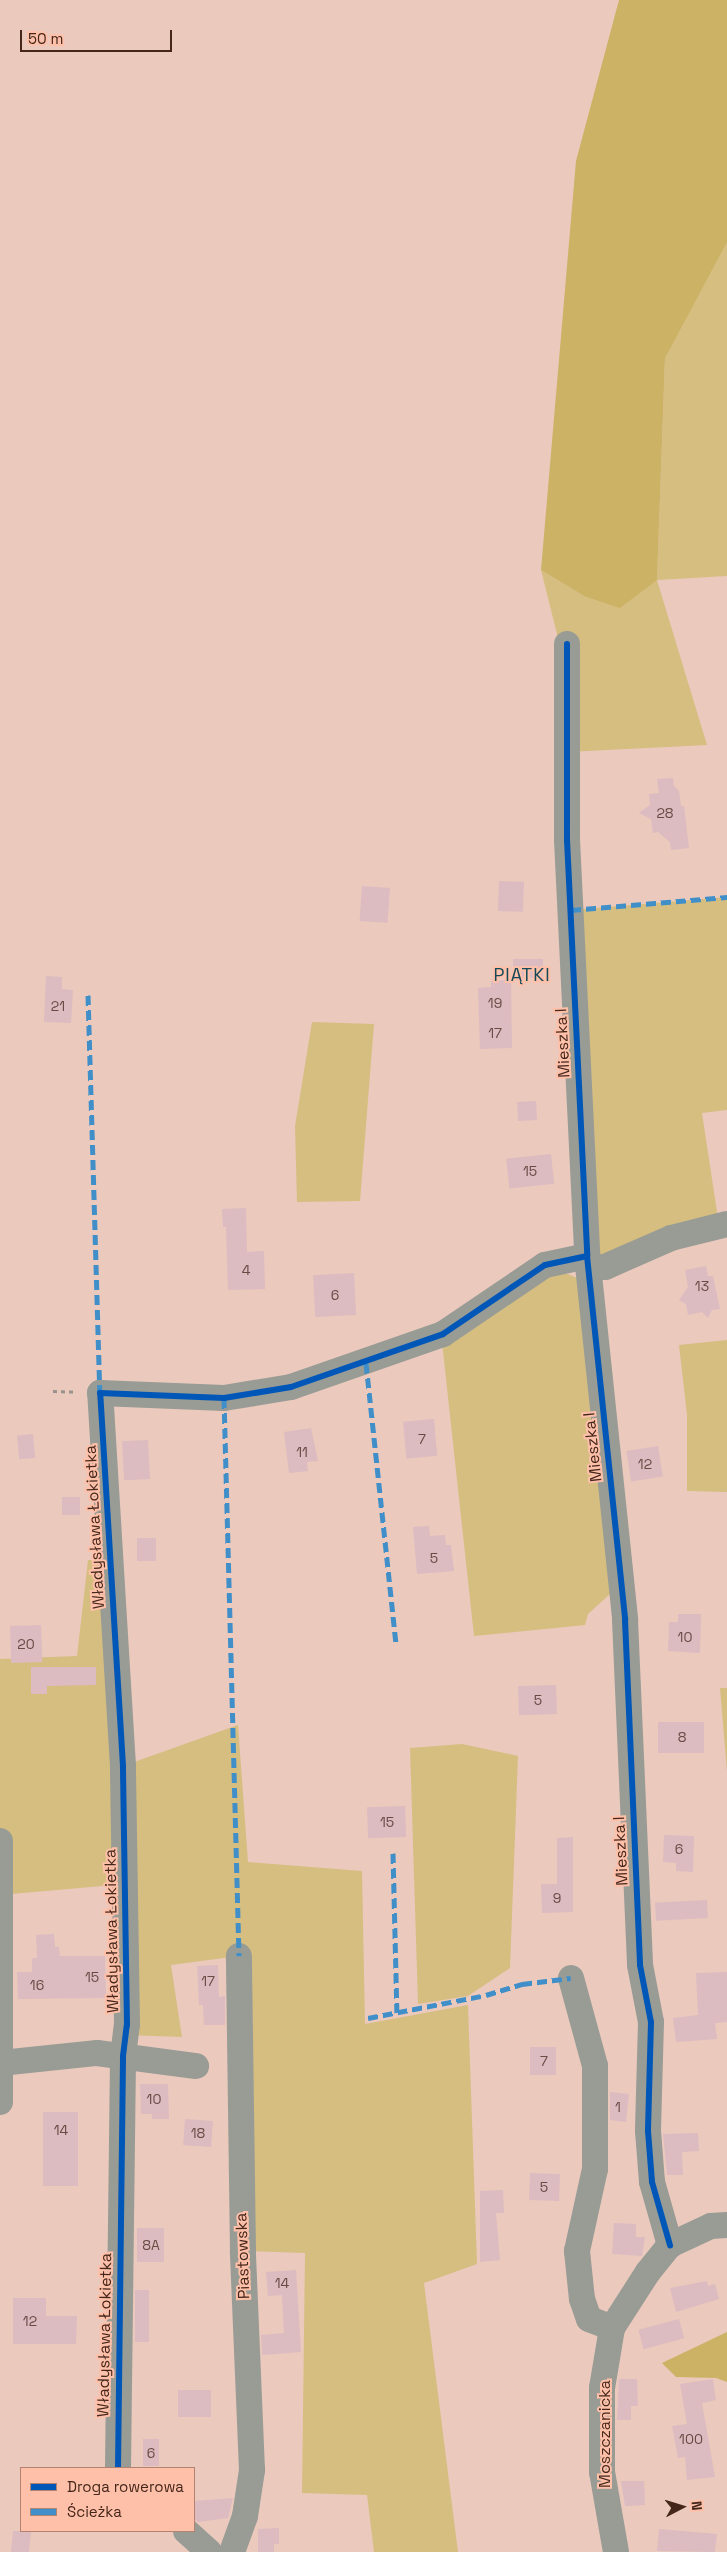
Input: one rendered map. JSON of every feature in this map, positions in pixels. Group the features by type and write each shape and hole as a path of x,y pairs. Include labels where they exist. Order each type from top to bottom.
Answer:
{"street":[{"name":"Mieszka I","path":"568,644 567,840 588,1262 625,1620 640,1966 651,2022 649,2148 652,2182 670,2245"},
{"path":"588,1262 604,1267 671,1238 727,1224"},
{"name":"Władysława Łokietka","path":"118,2467 123,2056 127,2025 123,1766 100,1393 224,1398 291,1387 443,1334 545,1265 588,1262"},
{"path":"0,1841 0,2102"},
{"name":"Piastowska","path":"232,2552 245,2516 252,2470 242,2251 239,1956"},
{"path":"571,1978 595,2066 595,2169 577,2251 582,2299 589,2319 612,2328"},
{"path":"0,2063 97,2053 196,2066"},
{"name":"Moszczanicka","path":"616,2552 602,2472 602,2388 612,2328 648,2272 670,2245 711,2226 727,2225"},
{"path":"187,2532 209,2552"}],"shaded area":[{"path":"619,0 727,0 727,242 665,358 657,580 620,608 584,596 541,570 576,161"},
{"path":"727,231 727,576 657,580 665,358"},
{"path":"541,570 584,596 657,580 707,745 567,752 557,634"},
{"path":"727,897 727,1110 702,1113 719,1225 605,1267 587,1256 571,910"},
{"path":"312,1022 374,1024 360,1201 297,1202 295,1126"},
{"path":"549,1274 568,1274 579,1279 610,1594 588,1614 585,1625 474,1636 442,1342"},
{"path":"727,1340 727,1492 687,1491 687,1415 679,1345"},
{"path":"88,1560 111,1560 123,1766 238,1725 248,1862 362,1871 365,2024 468,2005 477,2264 424,2283 458,2552 374,2552 367,2495 302,2493 305,2253 243,2251 239,1956 171,1965 182,2037 126,2035 125,1884 0,1895 0,1659 77,1656"},
{"path":"720,1688 727,1688 727,1771"},
{"path":"462,1744 518,1756 510,1968 468,1996 418,2004 410,1748"},
{"path":"727,2332 727,2382 716,2378 676,2377 662,2363"}],"building":[{"path":"673,778 674,786 679,791 681,806 684,806 689,848 671,850 670,842 658,832 653,833 651,819 639,813 650,805 649,794 659,793 657,779"},
{"path":"499,881 524,882 523,912 498,911"},
{"path":"362,886 390,888 387,923 360,921"},
{"path":"513,959 543,959 543,978 513,978"},
{"path":"46,976 62,977 62,989 73,990 71,1023 44,1022"},
{"path":"511,980 512,1048 480,1049 478,988 491,987 491,981"},
{"path":"536,1101 537,1120 518,1121 517,1102"},
{"path":"551,1154 554,1184 509,1189 506,1159"},
{"path":"246,1208 247,1252 264,1251 265,1289 228,1290 226,1227 223,1227 222,1209"},
{"path":"706,1266 708,1276 713,1276 720,1309 712,1310 708,1318 702,1312 688,1315 686,1304 679,1300 688,1287 685,1270"},
{"path":"354,1273 356,1315 315,1317 313,1275"},
{"path":"434,1419 437,1456 406,1459 403,1422"},
{"path":"311,1428 318,1461 307,1462 308,1471 289,1473 284,1432"},
{"path":"33,1434 35,1458 19,1459 17,1435"},
{"path":"148,1440 150,1479 124,1480 122,1441"},
{"path":"658,1446 663,1477 631,1482 626,1451"},
{"path":"62,1497 80,1497 80,1515 62,1515"},
{"path":"429,1526 430,1536 445,1535 446,1545 451,1545 454,1571 417,1574 413,1527"},
{"path":"137,1538 156,1538 156,1561 137,1561"},
{"path":"678,1614 701,1614 700,1653 668,1651 669,1622 678,1622"},
{"path":"41,1625 42,1662 11,1663 10,1626"},
{"path":"31,1667 96,1667 96,1685 47,1686 47,1694 31,1694"},
{"path":"556,1685 557,1714 519,1715 518,1686"},
{"path":"658,1722 704,1722 704,1753 658,1753"},
{"path":"405,1806 406,1837 368,1838 367,1807"},
{"path":"664,1835 694,1836 693,1872 676,1871 676,1863 663,1862"},
{"path":"573,1837 573,1912 542,1913 541,1884 557,1884 557,1838"},
{"path":"707,1900 708,1918 656,1921 655,1903"},
{"path":"54,1934 55,1947 59,1947 60,1956 105,1956 106,1998 18,1999 17,1972 32,1972 32,1958 37,1958 36,1935"},
{"path":"218,1965 219,1997 225,1996 225,2025 204,2025 203,2005 199,2005 197,1966"},
{"path":"727,1972 727,2022 715,2023 717,2039 676,2042 673,2018 698,2015 696,1973"},
{"path":"530,2047 556,2047 556,2075 530,2075"},
{"path":"140,2084 168,2084 169,2119 152,2119 152,2114 141,2114"},
{"path":"610,2092 629,2094 626,2122 610,2120"},
{"path":"43,2112 78,2112 78,2186 43,2186"},
{"path":"185,2119 213,2121 211,2147 183,2145"},
{"path":"698,2133 699,2151 682,2152 683,2175 667,2175 663,2134"},
{"path":"530,2173 560,2174 559,2201 529,2200"},
{"path":"503,2190 504,2213 496,2213 500,2260 480,2262 480,2191"},
{"path":"614,2223 636,2224 636,2237 645,2237 642,2256 612,2254"},
{"path":"137,2228 164,2228 164,2262 137,2262"},
{"path":"296,2270 301,2352 262,2355 261,2335 284,2333 282,2295 268,2296 266,2272"},
{"path":"707,2281 708,2286 715,2284 719,2299 676,2312 670,2288"},
{"path":"135,2290 149,2290 149,2342 135,2342"},
{"path":"13,2298 46,2298 46,2316 77,2316 76,2344 13,2344"},
{"path":"679,2319 684,2338 644,2349 638,2330"},
{"path":"619,2379 637,2379 638,2406 631,2406 631,2420 617,2420"},
{"path":"713,2379 716,2400 702,2403 715,2477 687,2480 685,2457 678,2458 672,2426 687,2424 680,2384"},
{"path":"178,2390 211,2390 211,2417 178,2417"},
{"path":"143,2439 159,2439 159,2466 143,2466"},
{"path":"621,2481 644,2481 645,2505 625,2506"},
{"path":"233,2498 228,2518 198,2522 195,2520 195,2501"},
{"path":"279,2528 279,2544 274,2544 274,2552 258,2552 258,2529"},
{"path":"659,2529 717,2534 715,2552 657,2551"},
{"path":"13,2531 31,2532 29,2552 11,2552"}],"marked path":[{"path":"571,910 727,897"},
{"path":"88,995 100,1393"},
{"path":"366,1363 396,1645"},
{"path":"224,1398 239,1956"},
{"path":"393,1853 397,2013"},
{"path":"368,2018 486,1995 522,1984 571,1978"}],"cycle path":[{"path":"567,644 567,840 587,1256 625,1620 640,1965 651,2022 648,2131 652,2182 670,2245"},
{"path":"118,2467 123,2056 127,2025 123,1766 100,1393 224,1398 291,1387 443,1334 545,1265 587,1256"}],"district":[{"name":"PIĄTKI","path":"522,975"}]}
